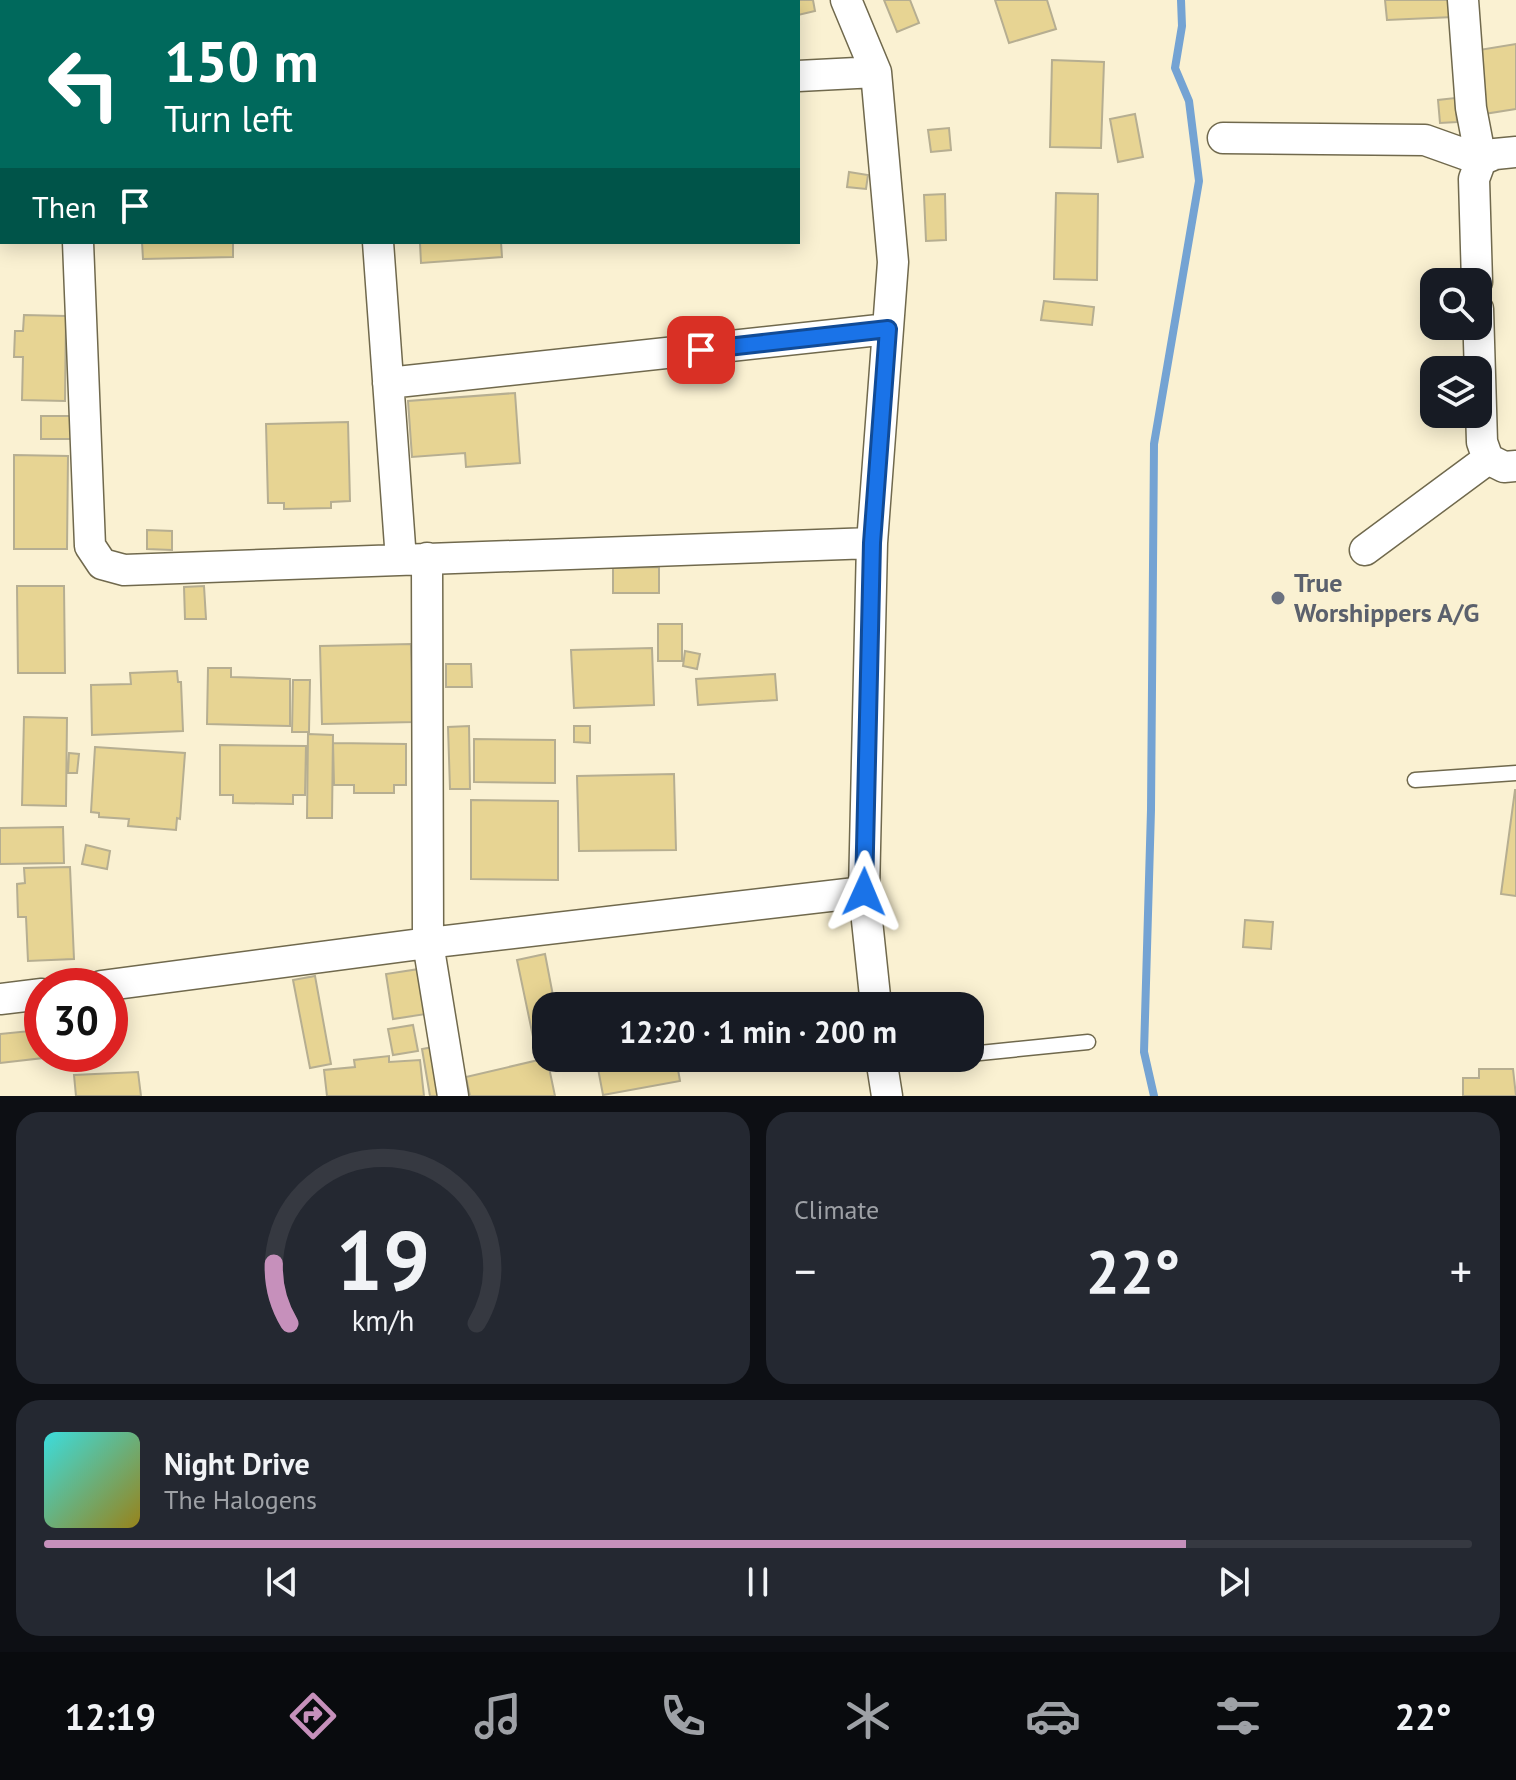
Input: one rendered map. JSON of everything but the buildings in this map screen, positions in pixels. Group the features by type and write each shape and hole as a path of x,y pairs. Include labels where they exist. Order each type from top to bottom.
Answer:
{"street":[{"path":"846,0 876,72 893,262 872,543 864,892 875,992"},
{"path":"1463,0 1471,108 1481,160 1474,179 1477,268"},
{"path":"800,76 876,72"},
{"path":"1223,138 1425,140 1481,160 1495,154 1516,152"},
{"path":"78,244 90,546 102,564 124,570 872,543"},
{"path":"378,244 388,383 414,559 428,943 453,1096"},
{"path":"388,383 888,329"},
{"path":"1365,550 1502,462 1482,442 1479,340"},
{"path":"128,982 428,943 864,892"},
{"path":"0,999 24,996"},
{"path":"884,1072 887,1096"}],"lane":[{"path":"1415,780 1516,773"},
{"path":"984,1053 1088,1042"}],"waterway":[{"path":"1154,1096 1144,1052 1151,810 1154,444 1199,181 1189,101 1175,68 1182,26 1181,0"}],"place":[{"name":"True Worshippers A/G","path":"1278,598"}],"route":[{"path":"701,350 888,329 872,543 864,892"}]}
